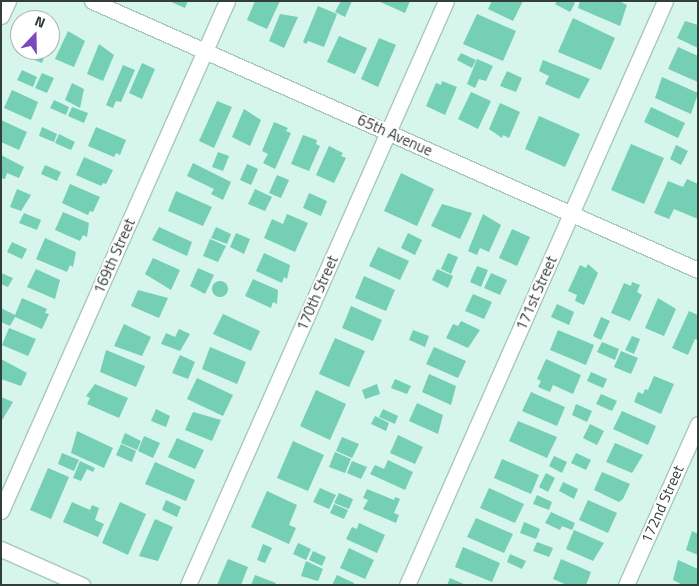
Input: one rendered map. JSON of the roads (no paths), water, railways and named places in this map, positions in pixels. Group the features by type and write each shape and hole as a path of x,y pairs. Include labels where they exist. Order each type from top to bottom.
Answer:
{"street":[{"path":"1,16 8,1"},
{"name":"65th Avenue","path":"92,1 698,270"},
{"name":"169th Street","path":"1,511 227,1"},
{"name":"170th Street","path":"188,585 446,1"},
{"name":"171st Street","path":"407,585 665,1"},
{"name":"172nd Street","path":"626,585 698,424"},
{"path":"1,549 82,585"}]}
